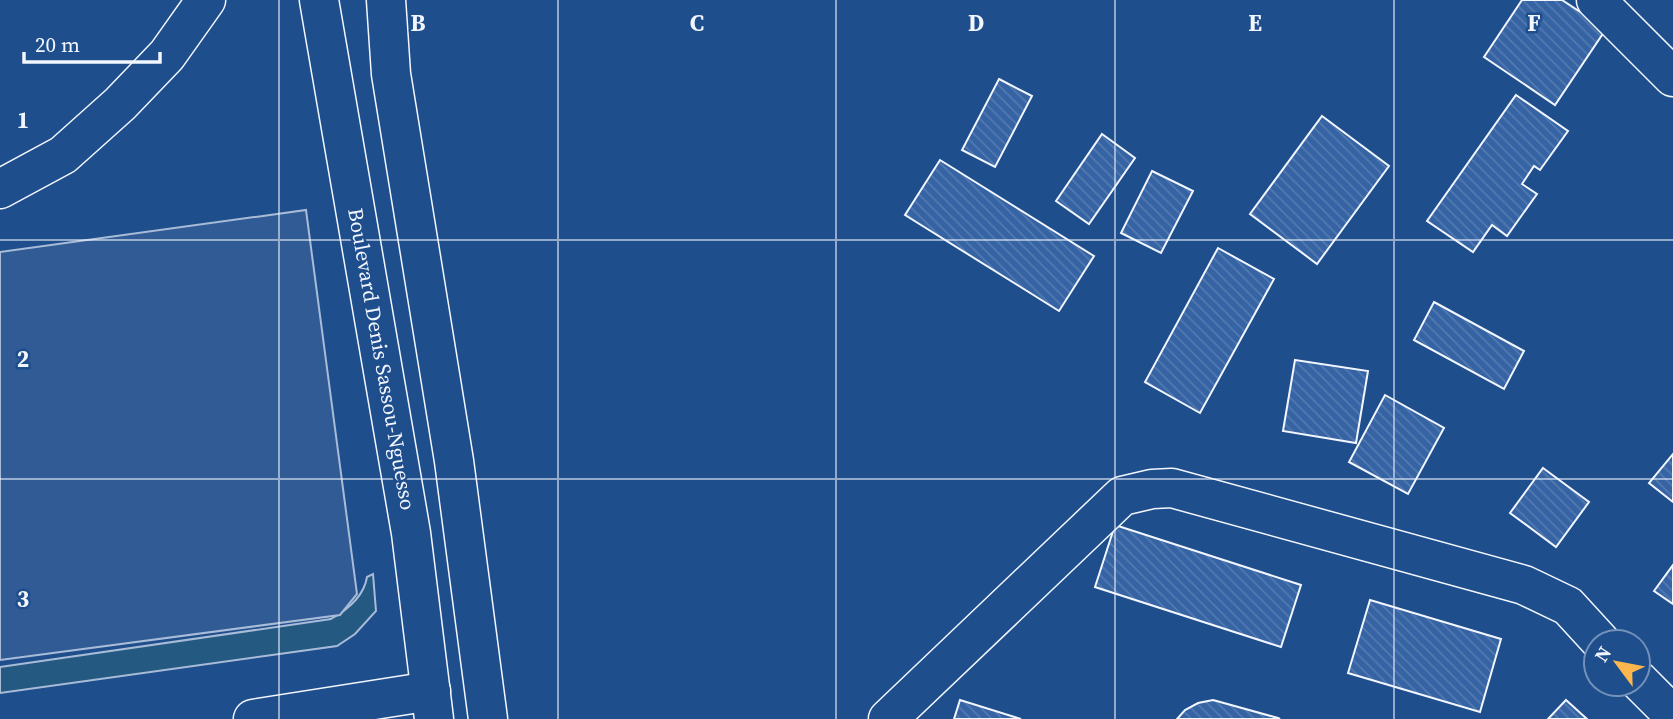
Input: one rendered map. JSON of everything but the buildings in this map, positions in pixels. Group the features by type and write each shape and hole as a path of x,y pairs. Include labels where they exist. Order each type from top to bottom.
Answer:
{"main road":[{"path":"0,189 63,155 120,104 167,55 206,0"},
{"name":"Boulevard Denis Sassou-Nguesso","path":"319,0 411,533 432,705"},
{"path":"386,0 391,74 454,461 488,719"},
{"path":"1597,0 1673,77"},
{"path":"888,719 1122,496 1152,489 1172,488 1524,585 1568,606 1588,628"},
{"path":"1652,694 1673,715"},
{"path":"253,719 432,705"}],"shaded area":[{"path":"306,210 357,594 340,615 0,660 0,252"},
{"path":"373,574 376,611 355,634 337,646 0,693 0,667 331,619 354,602 367,577"}]}
